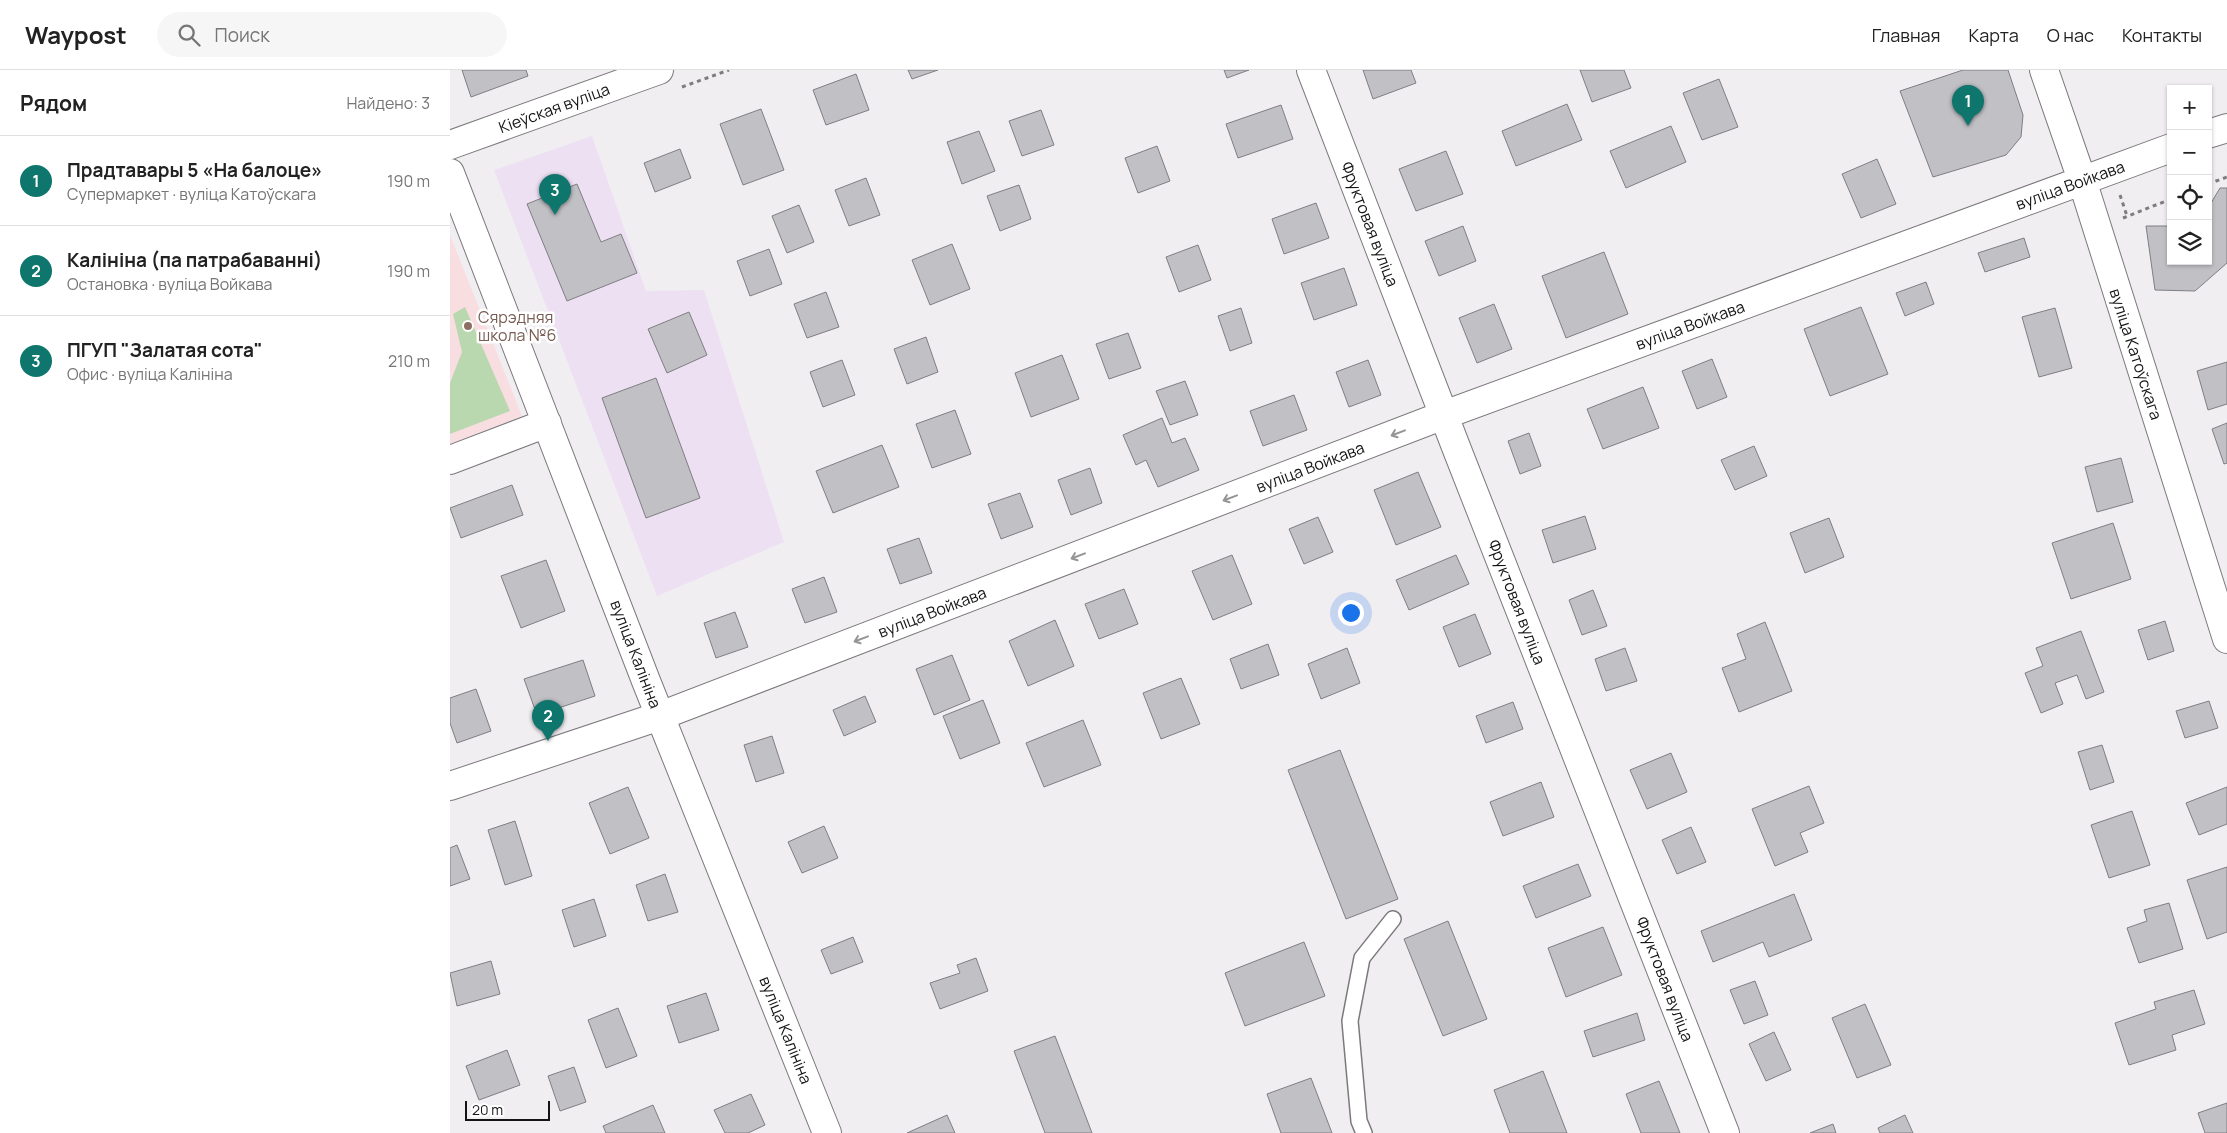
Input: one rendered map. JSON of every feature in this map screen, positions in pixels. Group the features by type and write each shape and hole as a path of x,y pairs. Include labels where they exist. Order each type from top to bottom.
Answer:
{"street":[{"name":"Кіеўская вуліца","path":"450,145 659,70"},
{"name":"Фруктовая вуліца","path":"1311,70 1444,416 1726,1133"},
{"name":"вуліца Катоўскага","path":"2044,70 2082,180 2227,639"},
{"path":"2212,133 2227,128"},
{"name":"вуліца Войкава","path":"450,786 660,716 1444,416 2167,149"},
{"name":"вуліца Калініна","path":"450,172 660,716 827,1133"},
{"path":"450,460 547,422"}],"lane":[{"path":"1364,1133 1359,1121 1350,1021 1362,958 1392,919"}],"path":[{"path":"2212,183 2227,177"},
{"path":"2096,228 2167,201"}],"shaded area":[{"path":"592,136 646,291 704,290 784,542 657,596 494,170"},
{"name":"Сярэдняя школа №6","path":"450,235 522,416 450,444"}],"green space":[{"path":"465,307 510,411 450,434 450,383 462,352 453,314"}],"building":[{"path":"462,70 526,70 528,76 471,97"},
{"path":"908,70 938,70 912,79"},
{"path":"1224,70 1249,70 1227,78"},
{"path":"1363,70 1411,70 1416,83 1373,99"},
{"path":"1580,70 1624,70 1631,88 1592,102"},
{"path":"1963,70 2008,70 2023,115 2021,137 2006,155 1933,177 1900,91"},
{"path":"856,74 869,110 826,125 813,90"},
{"path":"1719,79 1738,127 1702,140 1683,93"},
{"path":"1567,104 1582,140 1516,166 1502,131"},
{"path":"1281,105 1293,139 1238,158 1226,124"},
{"path":"761,109 784,170 743,185 720,124"},
{"path":"1041,110 1054,145 1022,156 1009,121"},
{"path":"1671,126 1686,162 1626,188 1610,151"},
{"path":"979,131 995,171 962,184 947,142"},
{"path":"1157,146 1170,181 1138,193 1125,158"},
{"path":"680,149 691,178 655,192 644,163"},
{"path":"1446,151 1463,194 1416,211 1399,169"},
{"path":"1877,159 1896,204 1861,218 1842,174"},
{"path":"866,178 880,215 849,226 835,190"},
{"path":"577,184 601,242 621,234 637,273 567,301 527,204"},
{"path":"1019,185 1031,219 1000,231 987,196"},
{"path":"2220,188 2227,188 2227,263 2195,291 2155,290 2146,226 2167,226 2167,265 2212,265 2212,201"},
{"path":"1316,203 1329,238 1284,254 1272,219"},
{"path":"799,205 814,242 787,253 772,216"},
{"path":"1463,226 1476,261 1439,276 1425,241"},
{"path":"2024,238 2030,257 1985,272 1978,253"},
{"path":"952,244 970,289 930,305 912,260"},
{"path":"1198,245 1211,280 1179,292 1166,257"},
{"path":"769,249 782,284 750,296 737,261"},
{"path":"1604,252 1628,314 1566,338 1542,276"},
{"path":"1344,268 1357,305 1314,320 1301,283"},
{"path":"1926,282 1934,304 1905,316 1896,293"},
{"path":"826,292 839,327 807,338 794,304"},
{"path":"1494,304 1512,349 1477,363 1459,318"},
{"path":"1861,307 1888,374 1830,396 1804,329"},
{"path":"1241,308 1252,343 1230,351 1218,316"},
{"path":"2055,308 2072,368 2039,377 2022,317"},
{"path":"689,312 707,355 667,373 648,329"},
{"path":"1128,333 1141,368 1109,379 1096,344"},
{"path":"926,337 938,372 907,384 894,349"},
{"path":"1062,355 1079,399 1031,417 1015,373"},
{"path":"1712,359 1727,397 1697,409 1682,371"},
{"path":"842,360 855,395 823,407 810,372"},
{"path":"1368,360 1381,395 1349,407 1336,372"},
{"path":"2227,362 2227,404 2208,410 2197,371"},
{"path":"656,378 700,498 646,518 602,398"},
{"path":"1185,381 1198,415 1170,425 1156,391"},
{"path":"1643,387 1659,428 1603,449 1587,409"},
{"path":"1294,395 1307,430 1263,446 1250,411"},
{"path":"955,410 971,454 932,468 916,424"},
{"path":"1162,418 1172,443 1185,438 1199,470 1158,487 1146,460 1136,465 1123,435"},
{"path":"2227,423 2227,463 2224,464 2212,429"},
{"path":"1529,433 1541,466 1520,474 1508,441"},
{"path":"882,445 899,487 833,513 816,471"},
{"path":"1754,446 1767,476 1735,490 1721,460"},
{"path":"2121,458 2133,502 2097,512 2085,467"},
{"path":"1090,468 1102,503 1071,515 1058,480"},
{"path":"1418,472 1441,527 1396,545 1374,490"},
{"path":"512,485 523,515 461,538 450,508"},
{"path":"1020,493 1033,527 1001,539 988,504"},
{"path":"1585,516 1596,549 1553,563 1542,530"},
{"path":"1318,517 1333,552 1304,564 1289,529"},
{"path":"1829,518 1844,557 1805,573 1790,533"},
{"path":"2113,523 2131,579 2071,599 2052,543"},
{"path":"919,538 932,573 900,584 887,549"},
{"path":"1232,555 1252,604 1213,620 1192,571"},
{"path":"1456,555 1469,584 1409,610 1396,580"},
{"path":"546,560 565,611 521,628 501,576"},
{"path":"824,577 837,612 805,623 792,589"},
{"path":"1124,589 1138,624 1099,639 1085,604"},
{"path":"1593,590 1607,626 1582,635 1569,600"},
{"path":"735,612 748,647 716,658 704,623"},
{"path":"1475,614 1491,654 1459,667 1443,627"},
{"path":"1055,620 1074,666 1028,686 1009,641"},
{"path":"2165,621 2174,651 2148,660 2138,630"},
{"path":"1765,622 1792,691 1739,712 1722,668 1746,659 1737,634"},
{"path":"2081,631 2104,692 2086,699 2077,675 2055,683 2063,704 2041,713 2025,673 2043,666 2036,648"},
{"path":"1268,644 1279,675 1241,689 1230,659"},
{"path":"1347,648 1360,683 1321,699 1308,664"},
{"path":"1625,648 1637,681 1606,691 1595,659"},
{"path":"952,655 970,700 934,715 916,669"},
{"path":"583,660 595,696 537,715 524,679"},
{"path":"1181,678 1200,724 1161,739 1143,693"},
{"path":"476,689 491,731 457,743 450,723 450,698"},
{"path":"865,696 876,722 844,736 833,710"},
{"path":"983,700 1000,743 960,759 943,716"},
{"path":"2209,701 2218,728 2185,738 2176,711"},
{"path":"1513,702 1523,729 1486,743 1476,716"},
{"path":"1083,720 1101,765 1044,787 1026,743"},
{"path":"772,736 784,773 756,782 744,745"},
{"path":"2102,745 2114,782 2090,790 2078,752"},
{"path":"1340,750 1398,899 1346,919 1288,770"},
{"path":"1671,753 1687,792 1647,809 1630,770"},
{"path":"1541,782 1554,817 1503,836 1490,802"},
{"path":"1809,786 1824,823 1800,833 1808,852 1775,866 1752,809"},
{"path":"628,787 649,838 610,854 589,803"},
{"path":"2227,787 2227,824 2199,835 2186,803"},
{"path":"2132,811 2150,865 2109,878 2091,825"},
{"path":"515,821 532,876 505,885 488,830"},
{"path":"824,826 838,858 802,873 788,842"},
{"path":"1691,827 1706,862 1677,874 1662,840"},
{"path":"457,845 470,879 450,886 450,848"},
{"path":"1578,864 1591,896 1536,918 1523,886"},
{"path":"2227,867 2227,932 2207,939 2187,880"},
{"path":"665,874 678,912 648,921 636,885"},
{"path":"1794,894 1812,940 1769,957 1763,942 1713,962 1701,931"},
{"path":"594,899 606,936 574,947 562,910"},
{"path":"2169,903 2183,949 2139,963 2127,928 2147,921 2144,910"},
{"path":"1448,921 1487,1019 1443,1036 1404,939"},
{"path":"1603,927 1622,975 1566,997 1548,948"},
{"path":"853,937 863,962 831,974 821,950"},
{"path":"1304,942 1325,996 1245,1026 1225,973"},
{"path":"976,958 988,991 940,1009 930,983 960,973 957,965"},
{"path":"491,961 500,994 457,1006 450,973"},
{"path":"1755,981 1768,1015 1744,1024 1730,990"},
{"path":"2194,990 2205,1024 2172,1035 2176,1050 2129,1065 2115,1023 2156,1009 2154,1002"},
{"path":"706,993 719,1030 679,1043 667,1006"},
{"path":"1865,1004 1891,1065 1857,1078 1832,1018"},
{"path":"618,1008 637,1056 606,1068 588,1020"},
{"path":"1637,1013 1645,1040 1593,1057 1584,1031"},
{"path":"1774,1032 1791,1070 1766,1081 1749,1044"},
{"path":"1055,1036 1092,1133 1045,1133 1014,1051"},
{"path":"507,1050 520,1085 479,1100 466,1066"},
{"path":"574,1067 586,1102 560,1111 548,1076"},
{"path":"1543,1071 1567,1133 1510,1133 1494,1090"},
{"path":"1311,1078 1332,1133 1281,1133 1267,1094"},
{"path":"1659,1081 1680,1133 1641,1133 1626,1094"},
{"path":"751,1094 765,1125 748,1133 725,1133 714,1110"},
{"path":"2227,1103 2227,1133 2205,1133 2198,1113"},
{"path":"653,1105 665,1133 606,1133 603,1126"},
{"path":"947,1115 955,1133 907,1133"},
{"path":"1905,1115 1913,1133 1880,1133 1878,1128"},
{"path":"1833,1124 1836,1133 1810,1133"}],"place":[{"name":"Прадтавары 5 «На балоце»","path":"1968,126"},
{"name":"ПГУП \"Залатая сота\"","path":"555,215"},
{"name":"Сярэдняя школа №6","path":"468,326"},
{"name":"Калініна (па патрабаванні)","path":"548,741"}]}
